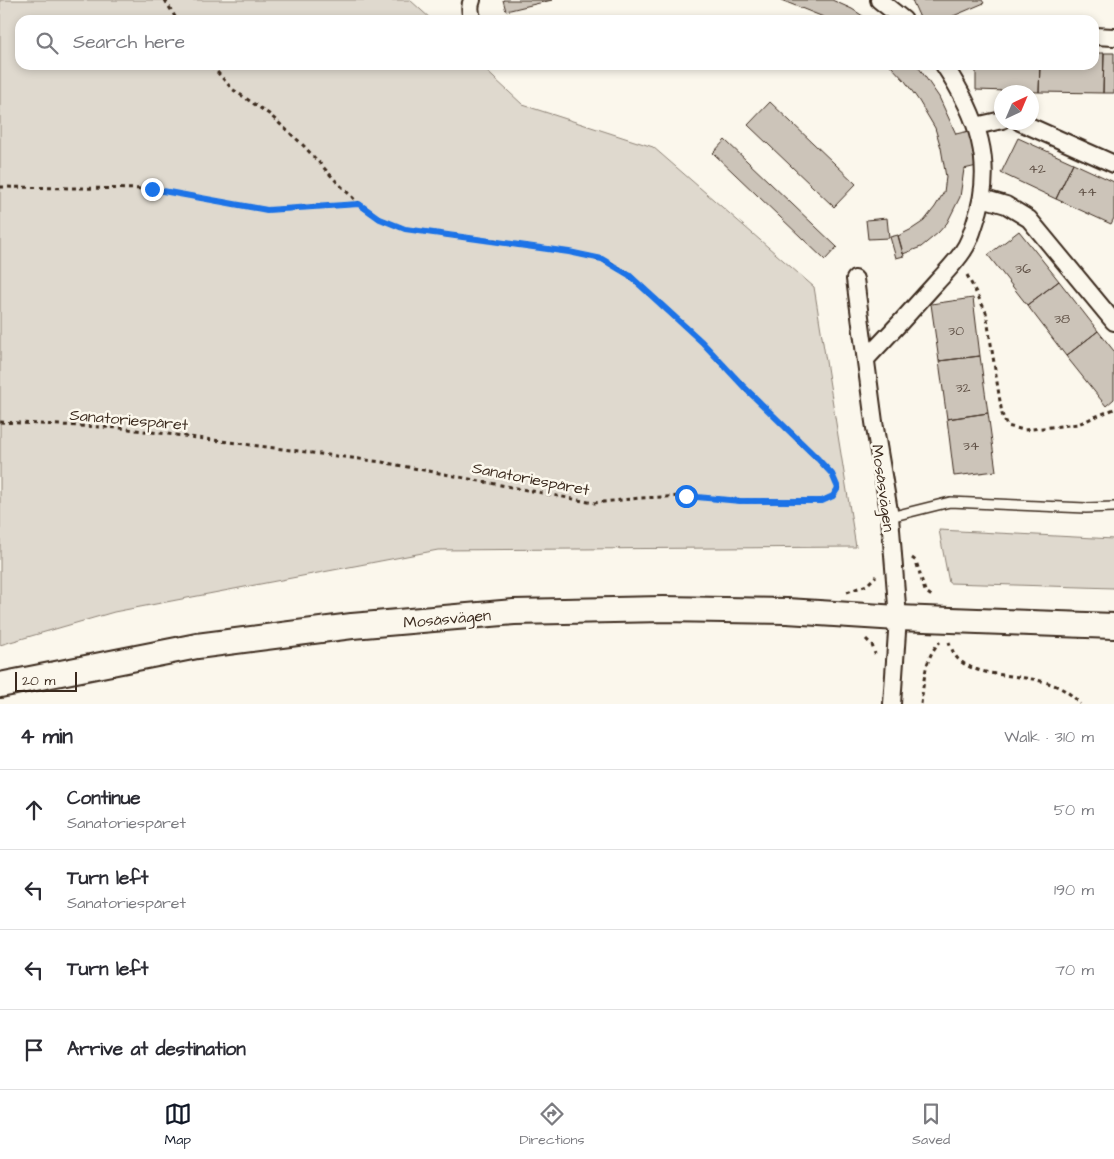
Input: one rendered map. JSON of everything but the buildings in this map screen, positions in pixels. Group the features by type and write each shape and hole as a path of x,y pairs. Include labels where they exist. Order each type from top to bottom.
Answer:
{"main road":[{"name":"Mosåsvägen","path":"0,685 197,646 352,626 514,612 672,609 787,611 898,618 1114,626"}],"street":[{"path":"471,15 472,0"},
{"path":"878,0 898,15"},
{"path":"1099,36 1114,37"},
{"path":"866,359 963,252 979,212 984,171 982,148 976,126 947,70"},
{"path":"976,126 994,122"},
{"path":"1038,130 1114,164"},
{"path":"982,198 1006,205 1029,219 1114,322"},
{"name":"Mosåsvägen","path":"856,278 874,422 890,517 898,618"},
{"path":"892,704 898,618"}],"lane":[{"path":"890,517 950,502 1086,508 1114,507"}],"path":[{"path":"165,0 174,15"},
{"name":"Sanatoriespåret","path":"0,422 121,428 382,462 594,503 686,496 740,501 822,501 833,496 838,488 832,474 818,459 744,387 702,342 629,275 602,259 569,252 405,229 380,219 359,204 302,144 269,114 232,89 215,70"},
{"path":"0,187 152,189 267,210 359,204"},
{"path":"958,257 986,312 1002,414 1007,426 1024,430 1078,424 1114,408"},
{"path":"947,639 956,658 970,668 1027,677 1052,685 1074,696 1080,704"}],"shaded area":[{"path":"0,0 410,0 426,15 15,15 15,70 485,70 523,105 653,147 814,287 856,547 438,550 114,612 0,645"},
{"path":"939,530 1114,539 1114,588 949,583"}],"route":[{"path":"152,189 267,210 359,204 380,219 405,229 452,234 602,259 629,275 652,298 686,326 744,387 818,459 832,474 838,488 833,496 822,501 740,501 686,496"}]}
